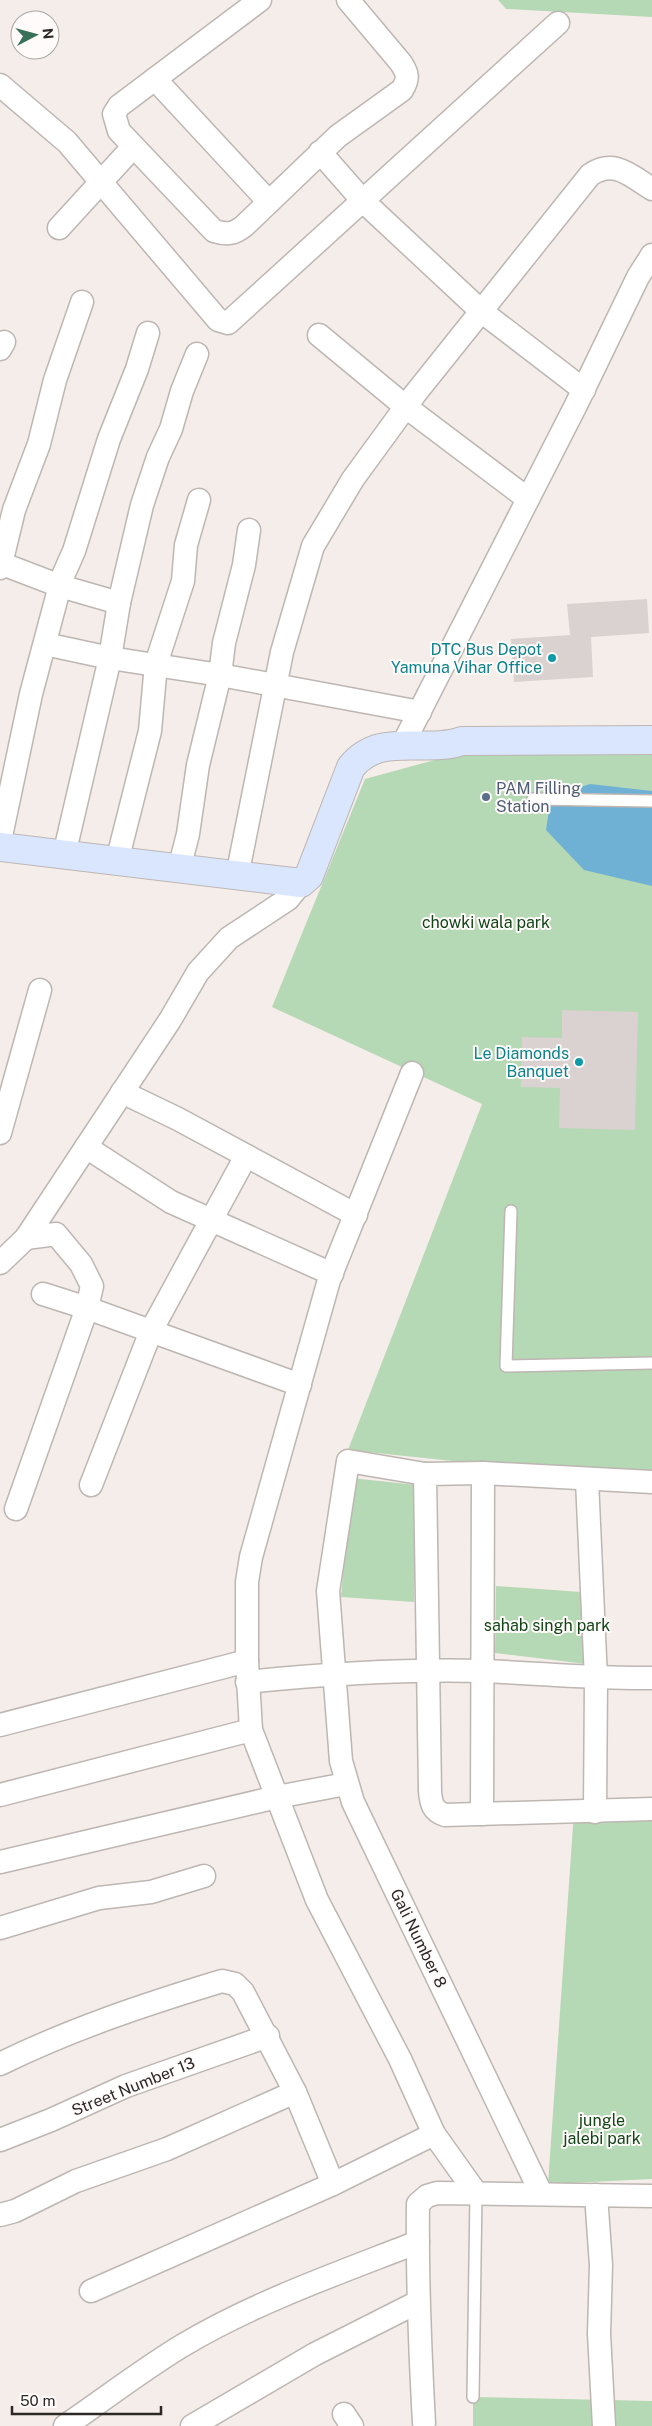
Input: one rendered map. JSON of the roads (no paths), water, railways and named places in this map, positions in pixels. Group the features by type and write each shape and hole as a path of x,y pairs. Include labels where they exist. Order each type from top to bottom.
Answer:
{"street":[{"path":"260,0 119,106 114,114 119,131 133,147 214,231 223,234 235,233 338,136 402,90 408,80 407,72 401,62 348,0"},
{"path":"0,85 67,142 102,182 135,225 218,320 223,323 234,319 558,23"},
{"path":"155,79 269,202"},
{"path":"59,228 133,147"},
{"path":"320,152 363,201 481,311 584,390"},
{"path":"237,876 282,652 313,546 353,479 406,407 590,175 599,169 618,168 652,189"},
{"path":"403,744 584,390 638,276 652,255"},
{"path":"82,302 55,380 39,444 14,510 0,565 60,586 119,603"},
{"path":"0,841 31,694 60,586 74,551 109,439 137,369 148,333"},
{"path":"319,335 406,407 528,499"},
{"path":"64,855 110,658 119,603 142,505 158,457 172,429 182,391 197,354"},
{"path":"117,861 150,731 156,664 183,581 186,545 199,500"},
{"path":"179,869 188,834 198,766 220,675 224,643 244,565 249,530"},
{"path":"45,644 110,658 275,684 420,712"},
{"path":"0,1263 26,1238 198,972 229,938 288,900 301,883 306,881 351,767 365,754 390,745 450,745 462,741 652,740"},
{"path":"450,745 460,751 652,752"},
{"path":"0,847 301,883"},
{"path":"0,1133 40,990"},
{"path":"412,1073 332,1274 251,1557 247,1582 247,1671 251,1730 317,1900 400,2060 434,2134 476,2193"},
{"path":"122,1092 178,1119 356,1215"},
{"path":"86,1147 171,1202 332,1274"},
{"path":"91,1485 151,1332 246,1156"},
{"path":"16,1509 87,1308 92,1286 81,1264 56,1234 26,1238"},
{"path":"43,1294 300,1385"},
{"name":"Gali Number 8","path":"425,1474 348,1460 328,1592 341,1761 346,1784 541,2193"},
{"path":"482,1814 483,1473"},
{"path":"652,1482 483,1473 425,1474 427,1671 431,1804 436,1812 445,1815 652,1809"},
{"path":"587,1480 596,1679 595,1812"},
{"path":"0,1725 247,1671 334,1673 482,1671 596,1679 652,1678"},
{"path":"0,1795 251,1730"},
{"path":"0,1862 277,1797 346,1784"},
{"path":"0,1928 99,1898 151,1892 204,1876"},
{"path":"0,2064 142,2005 222,1982 235,1984 244,1992 268,2036 295,2092 333,2184"},
{"name":"Street Number 13","path":"0,2140 51,2120 126,2086 268,2036"},
{"path":"0,2215 15,2211 76,2181 168,2149 295,2092"},
{"path":"91,2291 333,2184 434,2134"},
{"path":"424,2423 418,2302 418,2204 426,2196 437,2193 541,2193 652,2196"},
{"path":"596,2194 601,2265 599,2334 604,2426"},
{"path":"65,2426 184,2344 255,2308 313,2282 418,2242"},
{"path":"192,2426 315,2354 418,2302"}],"lane":[{"path":"533,799 652,801"},
{"path":"511,1211 506,1366 652,1363"},
{"path":"473,2397 476,2193"}],"water":[{"path":"590,784 652,791 652,886 584,870 546,830 551,797"}],"place":[{"name":"DTC Bus Depot Yamuna Vihar Office","path":"552,658"},
{"name":"PAM Filling Station","path":"486,797"},
{"name":"Le Diamonds Banquet","path":"579,1062"}],"park label":[{"name":"chowki wala park","path":"486,922"},
{"name":"sahab singh park","path":"547,1625"},
{"name":"jungle jalebi park","path":"602,2129"}]}
